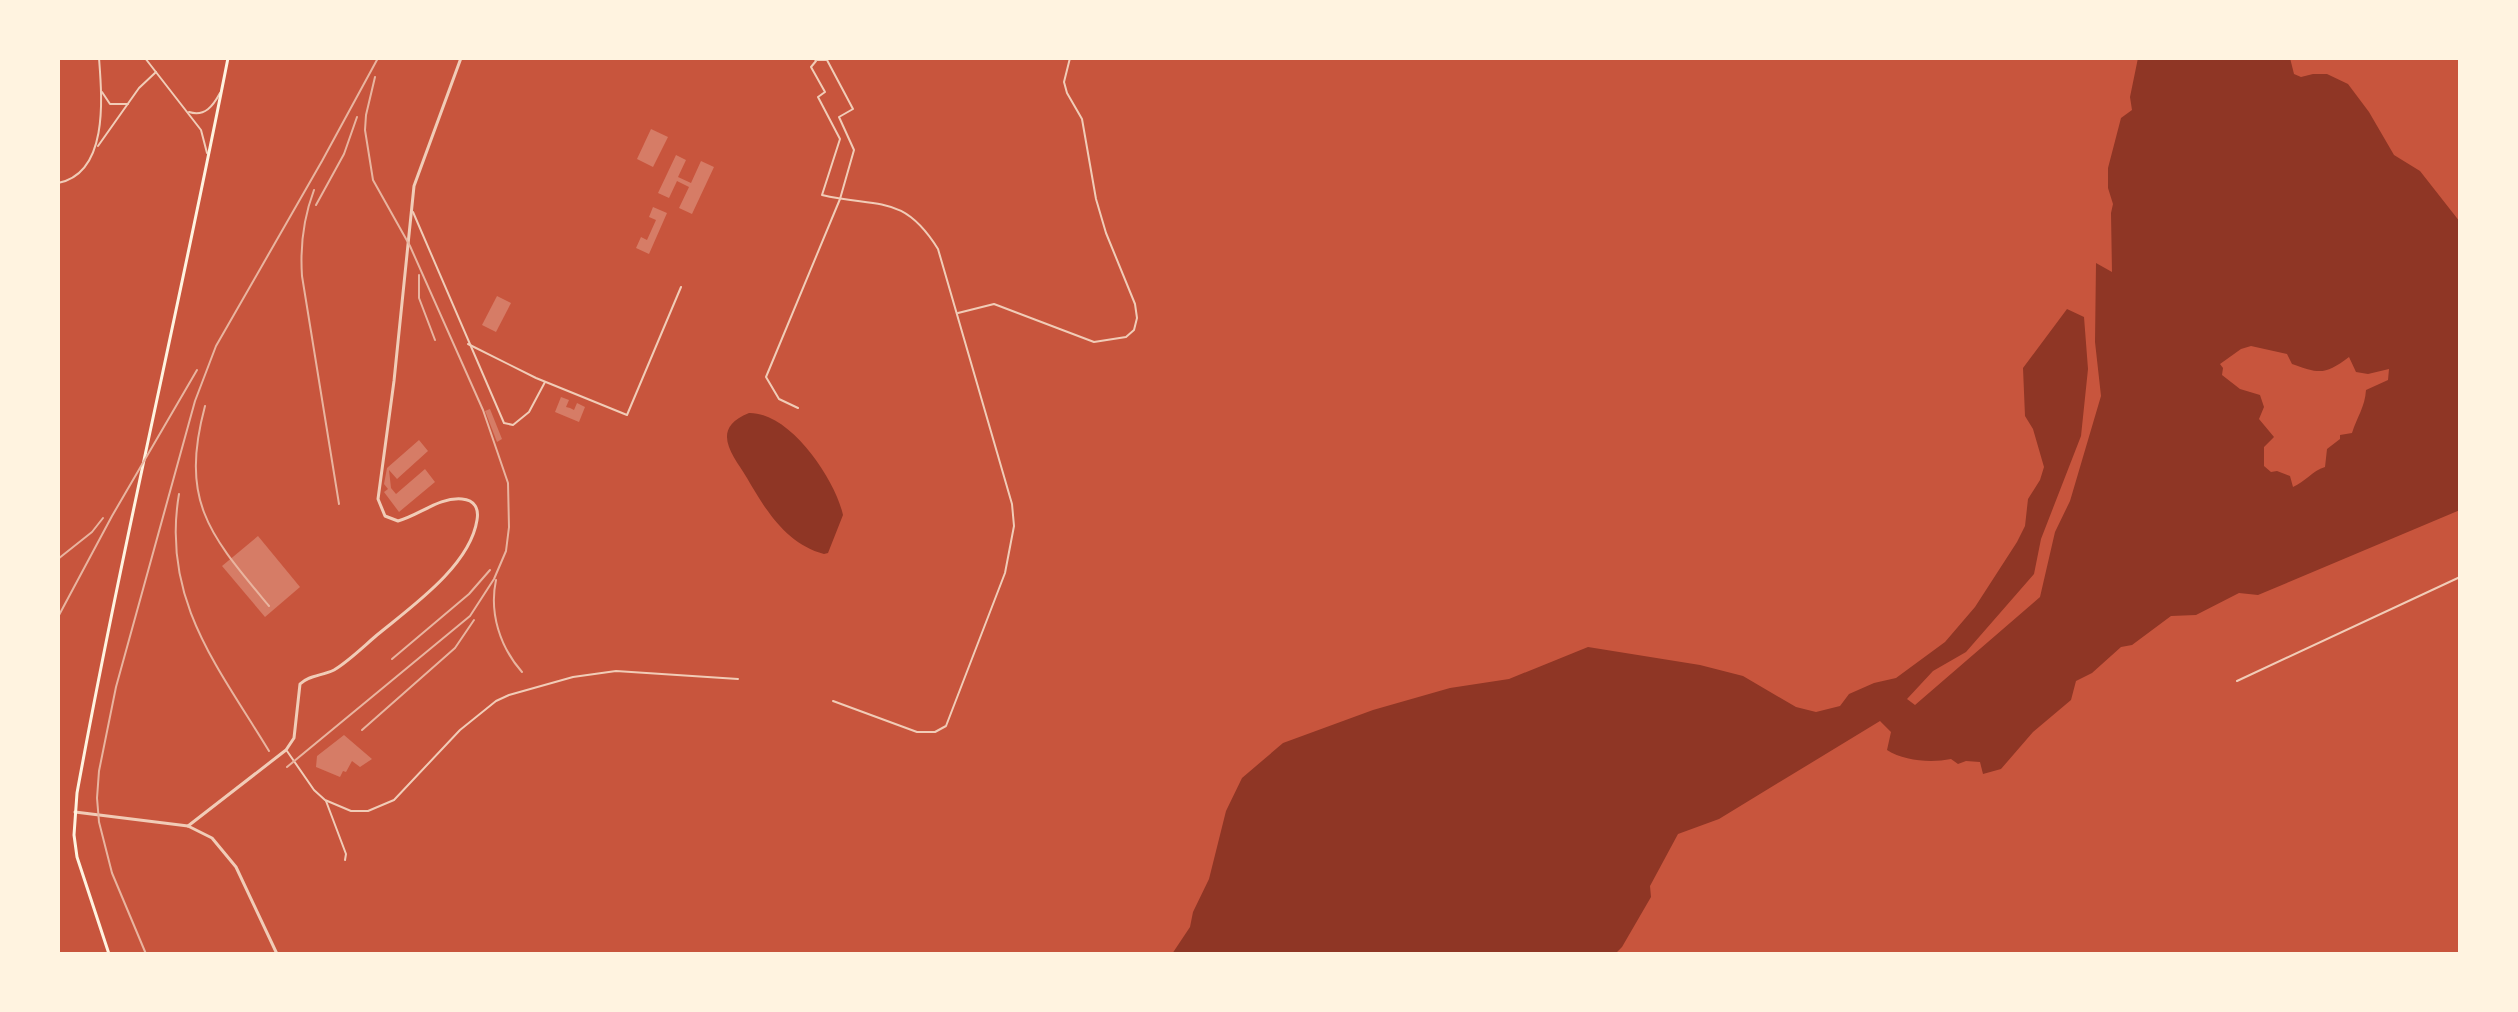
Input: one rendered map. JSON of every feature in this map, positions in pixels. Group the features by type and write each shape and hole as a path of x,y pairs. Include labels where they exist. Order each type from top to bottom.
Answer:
{"main road":[{"path":"109,954 77,857 75,812 141,468 167,359 228,58"}],"street":[{"path":"97,147 102,91 99,58"},
{"path":"145,58 201,130 206,145 207,166"},
{"path":"188,826 286,750 294,738 300,684 305,679 334,670 434,588 460,556 477,524 477,507 466,499 441,502 398,521 385,516 379,506 414,186 461,58"},
{"path":"957,313 994,304 1094,342 1126,337 1134,330 1137,318 1135,304 1106,233 1096,199 1082,119 1064,82 1070,58"},
{"path":"798,408 779,399 766,377 840,199 854,150 839,117 853,109 827,60 815,59 811,67 825,92 818,97 840,139 822,195 840,199 880,203 911,215 938,249 1012,504 1014,526 1005,573 948,722 941,730 928,734 917,732 833,701"},
{"path":"58,183 69,180 82,169 139,88 156,72"},
{"path":"102,91 110,104 128,104"},
{"path":"188,111 198,114 207,111 222,91"},
{"path":"413,212 504,423 513,425 529,412 545,381"},
{"path":"468,344 627,415 681,287"},
{"path":"2237,681 2460,577"},
{"path":"286,750 314,790 325,800 351,811 368,811 394,800 481,712 496,701 531,688 573,677 616,671 738,679"},
{"path":"325,800 346,854 345,860"},
{"path":"75,812 188,826 212,838 229,856 277,954"}],"shaded area":[{"path":"2138,58 2290,58 2294,74 2301,77 2327,74 2348,84 2394,155 2420,171 2460,222 2460,510 2258,595 2239,593 2196,615 2171,616 2132,645 2121,647 2092,673 2076,681 2071,700 2033,732 2001,769 1983,774 1980,762 1958,764 1951,759 1935,761 1901,757 1887,750 1891,732 1880,721 1719,819 1678,834 1650,886 1651,897 1615,954 1172,954 1190,927 1193,912 1209,879 1226,811 1242,778 1283,743 1373,710 1450,688 1509,679 1588,647 1700,665 1743,676 1796,707 1816,712 1840,706 1849,694 1874,683 1896,678 1945,642 1975,607 2025,526 2028,499 2044,467 2033,429 2025,416 2023,368 2067,309 2084,317 2088,369 2081,436 2041,539 2034,574 1966,652 1933,671 1907,699 1915,705 2040,597 2055,532 2070,501 2101,396 2095,342 2096,263 2112,272 2113,204 2108,188 2108,168 2121,118 2132,110 2130,97","holes":["2251,346 2287,354 2292,364 2309,370 2328,370 2349,357 2356,372 2368,374 2389,369 2388,380 2366,390 2352,433 2340,435 2340,439 2327,449 2325,467 2293,487 2290,476 2271,472 2264,466 2264,447 2274,437 2259,419 2264,407 2260,395 2240,389 2222,375 2220,364 2241,349"]},
{"path":"749,413 780,423 795,435 831,484 843,515 828,553 798,542 778,524 731,452 727,435 730,427"}],"building":[{"path":"651,129 668,137 653,167 637,159"},
{"path":"676,155 686,160 678,177 691,183 701,161 714,167 692,214 679,208 689,187 677,181 669,198 658,193"},
{"path":"653,207 667,213 649,254 636,248 641,237 647,240 656,220 649,217"},
{"path":"497,296 511,303 496,332 482,325"},
{"path":"561,397 569,400 566,407 574,410 577,403 585,407 579,422 555,412"},
{"path":"490,409 502,439 497,442 485,411"},
{"path":"419,440 428,451 397,479 389,470 391,488 396,494 425,469 435,482 399,512 384,492 388,489 384,484 387,468"},
{"path":"258,536 300,587 265,617 222,566"},
{"path":"344,735 372,759 360,767 352,761 340,777 316,767 317,756"}],"railway":[{"path":"146,954 112,873 99,822 99,771 116,687 195,401 216,346 378,58"},
{"path":"287,767 470,616 494,579 506,551 508,483 483,410 410,246 373,180 365,130 375,77"},
{"path":"316,205 344,154 357,117"},
{"path":"314,190 303,233 302,276 339,504"},
{"path":"419,275 419,298 435,340"},
{"path":"58,617 112,516 197,370"},
{"path":"205,406 196,468 206,516 216,538 269,606"},
{"path":"179,494 176,532 178,567 186,599 213,660 269,751"},
{"path":"58,559 92,532 103,518"},
{"path":"392,659 469,594 490,570"},
{"path":"496,580 494,605 498,629 508,652 522,672"},
{"path":"362,730 455,648 474,620"}]}
